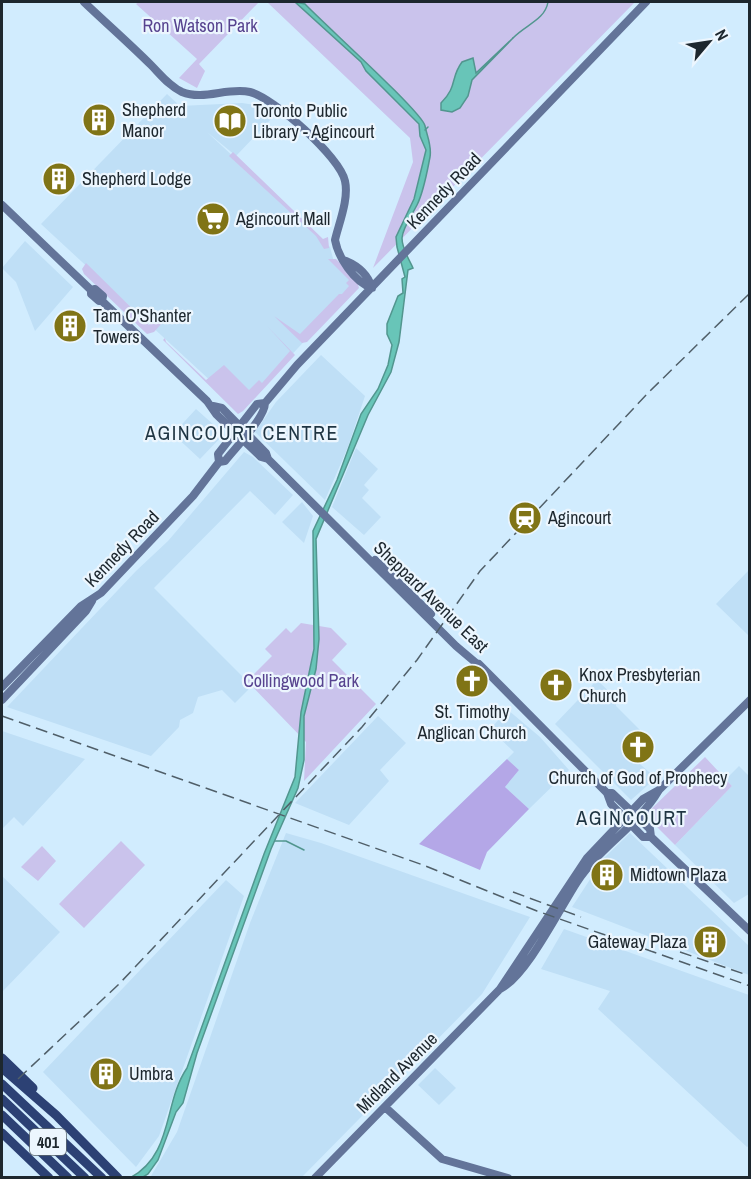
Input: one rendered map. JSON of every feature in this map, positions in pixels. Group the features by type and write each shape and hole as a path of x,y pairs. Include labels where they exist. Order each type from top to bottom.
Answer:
{"highway":[{"path":"2,1058 16,1076"},
{"path":"2,1068 16,1076"},
{"name":"401","path":"16,1076 118,1178"},
{"path":"3,1086 102,1178"},
{"name":"401","path":"2,1099 85,1178"},
{"name":"401","path":"2,1115 68,1178"},
{"name":"401","path":"2,1133 49,1178"},
{"path":"2,1142 20,1151"}],"main road":[{"path":"84,2 175,88 197,95 238,91 254,94 290,118 309,135 340,169 344,178 345,195 335,240 346,261 355,265 369,280 372,288"},
{"name":"Kennedy Road","path":"2,700 87,611 92,601 193,496 219,462 225,461 265,410 265,403 297,365 646,2"},
{"name":"Sheppard Avenue East","path":"2,205 91,290 95,289 102,301 213,406 222,408 238,430 266,453 268,459 316,506 392,575 607,793 611,804 631,826 643,837 651,837"},
{"name":"Kennedy Road","path":"219,462 218,454 257,404 265,403"},
{"name":"Kennedy Road","path":"2,687 81,606 92,601"},
{"name":"Midland Avenue","path":"500,989 506,986 530,957 588,868 638,819 660,790 750,700"},
{"name":"Midland Avenue","path":"315,1178 500,989 587,858 643,799 660,790"},
{"name":"Sheppard Avenue East","path":"607,793 612,793 650,829 651,837 750,931"},
{"path":"385,1107 442,1159 508,1178"}],"shaded area":[{"path":"295,2 305,4 408,104 425,126 430,157 422,194 402,238 403,246 413,268 408,270 399,342 391,372 368,415 316,539 319,639 316,669 304,716 304,760 298,788 271,849 197,1053 183,1103 176,1112 158,1160 148,1174 143,1177 130,1178 144,1168 154,1156 161,1142 179,1082 187,1068 264,854 295,777 301,712 314,649 313,531 337,480 361,414 378,389 388,365 392,345 387,334 387,324 398,296 403,293 402,279 405,277 396,237 414,199 426,150 420,136 419,124 366,71 361,62"},
{"path":"513,38 472,80 468,96 460,108 452,112 441,110 441,103 450,92 462,62 473,58 476,73"},
{"path":"167,94 180,106 242,103 255,105 273,117 236,156 207,132 330,247 334,262 356,286 241,409 41,224"},
{"path":"25,241 73,287 35,331 16,282 2,268"},
{"path":"321,355 365,396 348,447 325,500 255,432 276,402"},
{"path":"196,409 224,434 200,459 173,434"},
{"path":"356,448 378,469 364,485 369,490 362,498 381,517 364,535 332,507"},
{"path":"244,452 253,457 293,495 275,515 250,491 154,588 252,686 235,703 222,690 198,697 193,713 180,720 179,727 151,756 7,707 136,571 168,541"},
{"path":"302,502 313,516 304,543 282,522"},
{"path":"749,570 749,636 716,604"},
{"path":"597,680 616,698 616,706 644,734 626,752 656,778 631,800 555,724"},
{"path":"508,710 540,737 569,770 529,809 505,787 519,770 507,759 514,752 490,729"},
{"path":"378,716 406,743 380,770 389,781 349,825 295,803"},
{"path":"2,731 85,759 23,826 14,817 2,829"},
{"path":"507,759 519,770 505,787 529,809 487,852 480,870 419,844"},
{"path":"739,766 749,776 749,894 734,903 675,845 732,786 726,779"},
{"path":"286,833 321,843 530,917 482,994 302,1177 153,1177 151,1176 177,1132 250,923"},
{"path":"630,833 749,946 749,975 572,907 604,858"},
{"path":"2,876 60,932 3,991 2,990"},
{"path":"226,880 244,896 159,1136 136,1167 43,1072"},
{"path":"564,929 749,995 750,1145 747,1147 598,1009 610,991 541,969"},
{"path":"435,1068 456,1088 439,1105 418,1085"}],"green space":[{"name":"Ron Watson Park","path":"139,2 259,2 199,64 205,71 197,88 179,78 197,59 136,4"},
{"path":"267,2 635,2 373,268 413,162 410,138"},
{"path":"233,152 323,239 328,237 329,248 324,249 316,236 229,156"},
{"path":"328,259 336,259 357,281 359,288 307,342 302,343 274,316 300,334 339,294 342,294 349,286 346,283 349,280"},
{"path":"86,263 149,325 158,316 164,321 154,332 147,334 84,274 82,269"},
{"path":"267,326 295,355 238,414 163,340 165,338 166,342 206,380 224,365 249,390 259,380 262,383 290,351"},
{"name":"Collingwood Park","path":"301,623 331,628 347,644 332,660 376,704 304,781 306,742 247,681 272,656 265,649 286,628 291,633"},
{"path":"705,757 732,786 675,845 645,815"},
{"path":"121,841 145,865 84,928 59,904"},
{"path":"42,846 56,861 38,881 21,867"}],"waterway":[{"path":"513,38 539,18 548,2"},
{"path":"425,130 428,127"},
{"path":"275,841 286,841 304,850"}],"railway":[{"path":"18,1079 119,984 362,727 417,660 480,571 649,392 750,293"},
{"path":"2,716 423,865 537,911 750,986"},
{"path":"513,892 581,917"},
{"path":"680,952 750,976"}],"place":[{"name":"Shepherd Manor","path":"99,120"},
{"name":"Toronto Public Library - Agincourt","path":"230,121"},
{"name":"Shepherd Lodge","path":"59,179"},
{"name":"Agincourt Mall","path":"213,219"},
{"name":"Tam O'Shanter Towers","path":"70,326"},
{"name":"Agincourt","path":"525,518"},
{"name":"St. Timothy Anglican Church","path":"472,681"},
{"name":"Knox Presbyterian Church","path":"556,685"},
{"name":"Church of God of Prophecy","path":"638,747"},
{"name":"Midtown Plaza","path":"607,875"},
{"name":"Gateway Plaza","path":"710,942"},
{"name":"Umbra","path":"106,1074"}],"district":[{"name":"AGINCOURT CENTRE","path":"242,433"},
{"name":"AGINCOURT","path":"632,818"}]}
